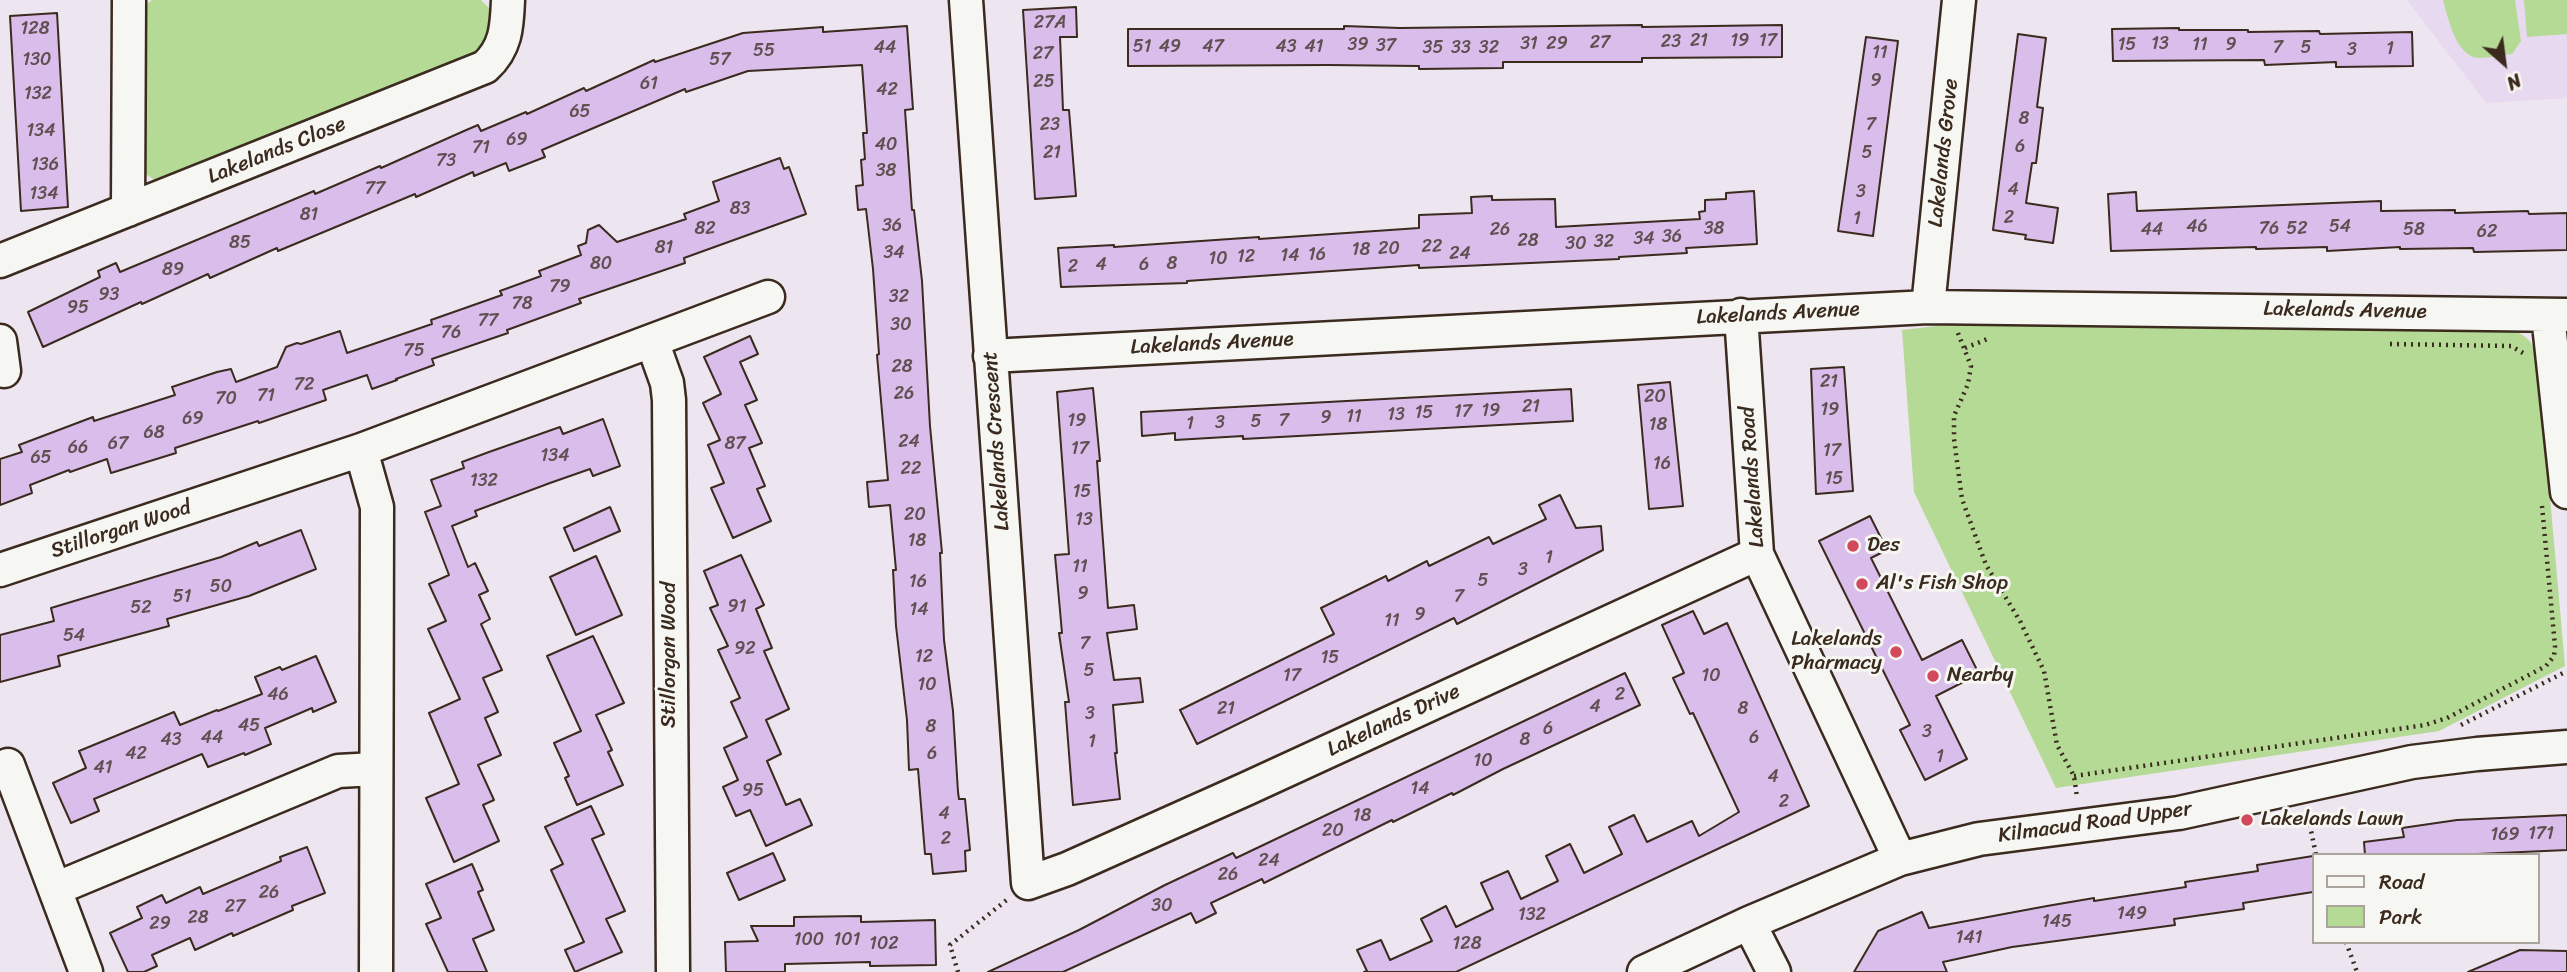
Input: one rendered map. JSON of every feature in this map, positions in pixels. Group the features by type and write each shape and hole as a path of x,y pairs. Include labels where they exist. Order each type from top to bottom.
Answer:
{"street":[{"path":"128,210 129,0"},
{"name":"Lakelands Close","path":"0,261 485,67 494,59 505,37 508,0"},
{"name":"Lakelands Crescent","path":"966,0 1028,883"},
{"name":"Lakelands Grove","path":"1942,307 1959,0"},
{"name":"Stillorgan Wood","path":"0,570 361,450 768,297"},
{"name":"Lakelands Avenue","path":"990,356 1741,315 1942,307 2558,315"},
{"name":"Lakelands Road","path":"1741,315 1757,554 1900,859"},
{"path":"2554,495 2558,315"},
{"name":"Stillorgan Wood","path":"652,341 667,383 669,400 673,972"},
{"path":"361,450 377,507 376,972"},
{"name":"Lakelands Drive","path":"1028,883 1067,869 1234,794 1757,554"},
{"name":"Kilmacud Road Upper","path":"1644,972 1749,923 1900,859 1979,839 2179,813 2412,762 2567,747"},
{"path":"8,765 86,972"},
{"path":"55,889 338,771 375,769"},
{"path":"1749,923 1774,972"}],"path":[{"path":"1942,307 1955,325 1971,366 1968,384 1954,416 1954,439 1962,499 1986,565 2020,621 2044,671 2057,745 2074,776 2082,826"},
{"path":"1965,348 1994,337"},
{"path":"2381,344 2511,346 2520,349 2525,355"},
{"path":"2074,776 2425,725 2446,719 2546,666 2554,656 2555,646 2554,495"},
{"path":"2458,756 2454,729 2567,671"},
{"path":"2301,786 2316,853"},
{"path":"958,972 950,945 1028,883"},
{"path":"2347,944 2357,972"}],"shaded area":[{"path":"2407,0 2567,0 2567,98 2486,103"}],"green space":[{"path":"152,0 481,0 493,12 486,53 166,181 153,179 141,171 142,8"},
{"path":"2443,0 2515,0 2521,41 2512,54 2483,58 2471,56 2464,51 2454,35"},
{"path":"2524,0 2567,0 2567,34 2527,37"},
{"path":"1971,322 2511,330 2522,335 2533,346 2538,362 2565,666 2439,731 2056,788 1914,492 1902,330"}],"building":[{"path":"1076,7 1077,37 1060,37 1063,110 1069,110 1076,196 1035,199 1023,10"},
{"path":"57,13 68,207 21,211 10,16"},
{"path":"1782,25 1782,57 1642,58 1642,62 1503,62 1503,68 1128,66 1128,29"},
{"path":"907,26 913,109 905,110 912,210 922,281 930,426 942,553 944,640 953,711 958,792 959,799 965,799 970,850 965,851 966,871 933,874 931,854 925,854 918,769 909,770 907,720 896,626 893,570 896,570 890,505 869,507 867,482 888,480 877,355 873,269 866,209 858,210 856,186 863,185 863,133 867,133 862,65 748,71 686,92 685,89 542,150 545,157 509,171 506,163 474,176 473,172 278,251 277,248 210,278 208,274 43,347 28,312 100,277 98,271 116,263 120,272 314,191 315,194 380,166 381,168 478,125 481,131 584,88 586,91 654,60 655,62 743,33 823,27 823,32"},
{"path":"2179,28 2248,32 2319,31 2320,34 2412,32 2413,66 2336,67 2336,62 2265,65 2264,60 2113,61 2112,29"},
{"path":"2018,34 2046,38 2037,107 2043,108 2036,163 2032,163 2026,203 2058,208 2053,243 2025,239 2026,235 1993,230"},
{"path":"1866,37 1898,41 1873,236 1838,231"},
{"path":"780,158 784,169 789,167 806,214 684,258 685,263 579,299 581,303 507,330 508,333 432,359 434,365 397,380 372,389 367,375 323,390 326,400 175,448 176,453 111,473 107,459 70,472 69,470 30,485 32,493 0,505 0,459 22,452 19,445 93,417 94,421 175,395 172,387 217,372 231,369 236,382 277,367 286,347 297,343 340,331 347,353 432,324 431,320 502,295 500,291 541,276 539,271 581,255 578,246 586,243 588,230 599,225 617,242 686,219 684,214 719,201 713,182"},
{"path":"1754,191 1757,244 1686,248 1687,253 1619,259 1419,268 1419,265 1187,283 1061,287 1058,248 1259,239 1419,228 1419,215 1472,213 1471,197 1492,196 1492,200 1555,199 1556,227 1700,219 1699,212 1705,211 1705,200 1726,199 1726,193"},
{"path":"2136,192 2137,211 2381,201 2381,211 2567,213 2567,250 2474,252 2473,248 2400,247 2327,251 2327,247 2256,247 2111,251 2108,194"},
{"path":"750,336 758,354 740,362 757,400 745,405 762,443 749,448 765,486 757,489 771,521 733,538 711,488 724,483 708,445 720,440 703,403 721,394 704,357"},
{"path":"1844,367 1853,491 1816,494 1811,369"},
{"path":"1670,382 1683,506 1649,509 1638,385"},
{"path":"1093,388 1108,608 1134,605 1137,629 1107,633 1114,680 1140,678 1143,702 1113,705 1120,799 1073,805 1065,702 1069,702 1059,633 1062,633 1055,555 1069,554 1057,392"},
{"path":"1571,389 1573,421 1243,439 1243,436 1175,440 1175,433 1142,436 1141,412"},
{"path":"603,419 620,466 593,476 590,469 550,483 475,511 477,516 452,526 468,567 475,563 488,591 479,595 490,619 481,624 502,670 483,678 498,712 485,718 501,755 478,765 494,800 483,805 499,841 454,862 426,798 459,784 429,713 460,699 428,629 446,621 429,584 449,575 425,512 441,506 431,480 464,468 462,462 489,452 560,427 563,434"},
{"path":"1560,495 1576,528 1601,526 1603,550 1457,624 1454,618 1197,744 1180,710 1334,634 1321,608 1386,576 1388,581 1427,561 1429,566 1489,537 1493,544 1546,519 1539,505"},
{"path":"610,507 620,531 574,551 564,528"},
{"path":"1870,516 1887,550 1871,558 1922,660 1962,640 1979,674 1936,696 1967,759 1925,780 1900,730 1910,725 1819,541"},
{"path":"301,530 316,569 249,596 167,619 169,626 58,656 60,666 0,682 0,635 54,621 51,608 221,557 257,542 259,546"},
{"path":"741,555 764,605 756,609 772,648 764,651 789,709 766,720 781,754 767,761 786,805 800,799 812,825 766,846 750,810 736,816 723,787 738,780 724,748 747,737 731,702 740,698 718,650 728,646 710,608 718,605 704,571"},
{"path":"596,556 622,615 576,635 550,577"},
{"path":"1693,611 1704,634 1727,623 1809,806 1456,972 1364,972 1367,971 1357,950 1381,940 1390,960 1432,941 1421,919 1446,906 1456,927 1493,909 1481,883 1508,871 1521,899 1558,881 1546,856 1570,844 1584,873 1622,854 1609,827 1634,815 1647,842 1692,821 1699,836 1739,812 1693,713 1690,714 1673,678 1684,673 1662,625"},
{"path":"593,636 624,703 596,715 612,750 608,752 623,785 577,805 565,778 569,776 554,743 581,731 547,656"},
{"path":"316,656 336,702 313,712 312,708 265,728 271,744 245,755 244,753 208,767 202,754 94,799 99,811 71,823 53,783 86,768 79,751 174,712 180,725 262,694 255,677 280,667 282,670"},
{"path":"1625,673 1640,705 1453,795 1452,793 1393,822 1392,820 1264,883 1262,879 1211,903 1216,913 1196,923 1191,913 1063,972 988,972 1233,853 1236,858"},
{"path":"591,806 604,834 592,839 625,911 606,919 622,952 575,972 565,950 584,942 551,870 563,864 545,827"},
{"path":"2567,815 2567,850 2365,853 2364,842 2404,837 2402,828 2457,820"},
{"path":"307,847 325,893 292,906 293,910 195,950 190,938 152,955 157,966 144,972 128,972 110,933 142,918 137,907 162,895 166,903 200,887 203,894"},
{"path":"773,853 785,880 739,900 727,873"},
{"path":"2312,856 2312,892 2243,903 2244,909 2174,919 2175,925 2012,947 1943,962 1947,972 1854,972 1878,931 1922,912 1929,928 2094,898 2094,901 2186,887 2185,882 2258,871 2257,865"},
{"path":"472,864 483,890 478,892 494,930 473,939 487,972 448,972 426,924 441,918 426,884"},
{"path":"861,916 861,922 935,920 936,965 870,966 870,962 785,964 785,972 726,972 725,942 758,941 751,926 794,926 794,917"},
{"path":"2520,950 2567,951 2567,972 2468,972"}],"place":[{"name":"Des","path":"1853,546"},
{"name":"Al's Fish Shop","path":"1862,584"},
{"name":"Lakelands Pharmacy","path":"1896,652"},
{"name":"Nearby","path":"1933,676"},
{"name":"Lakelands Lawn","path":"2247,820"}]}
